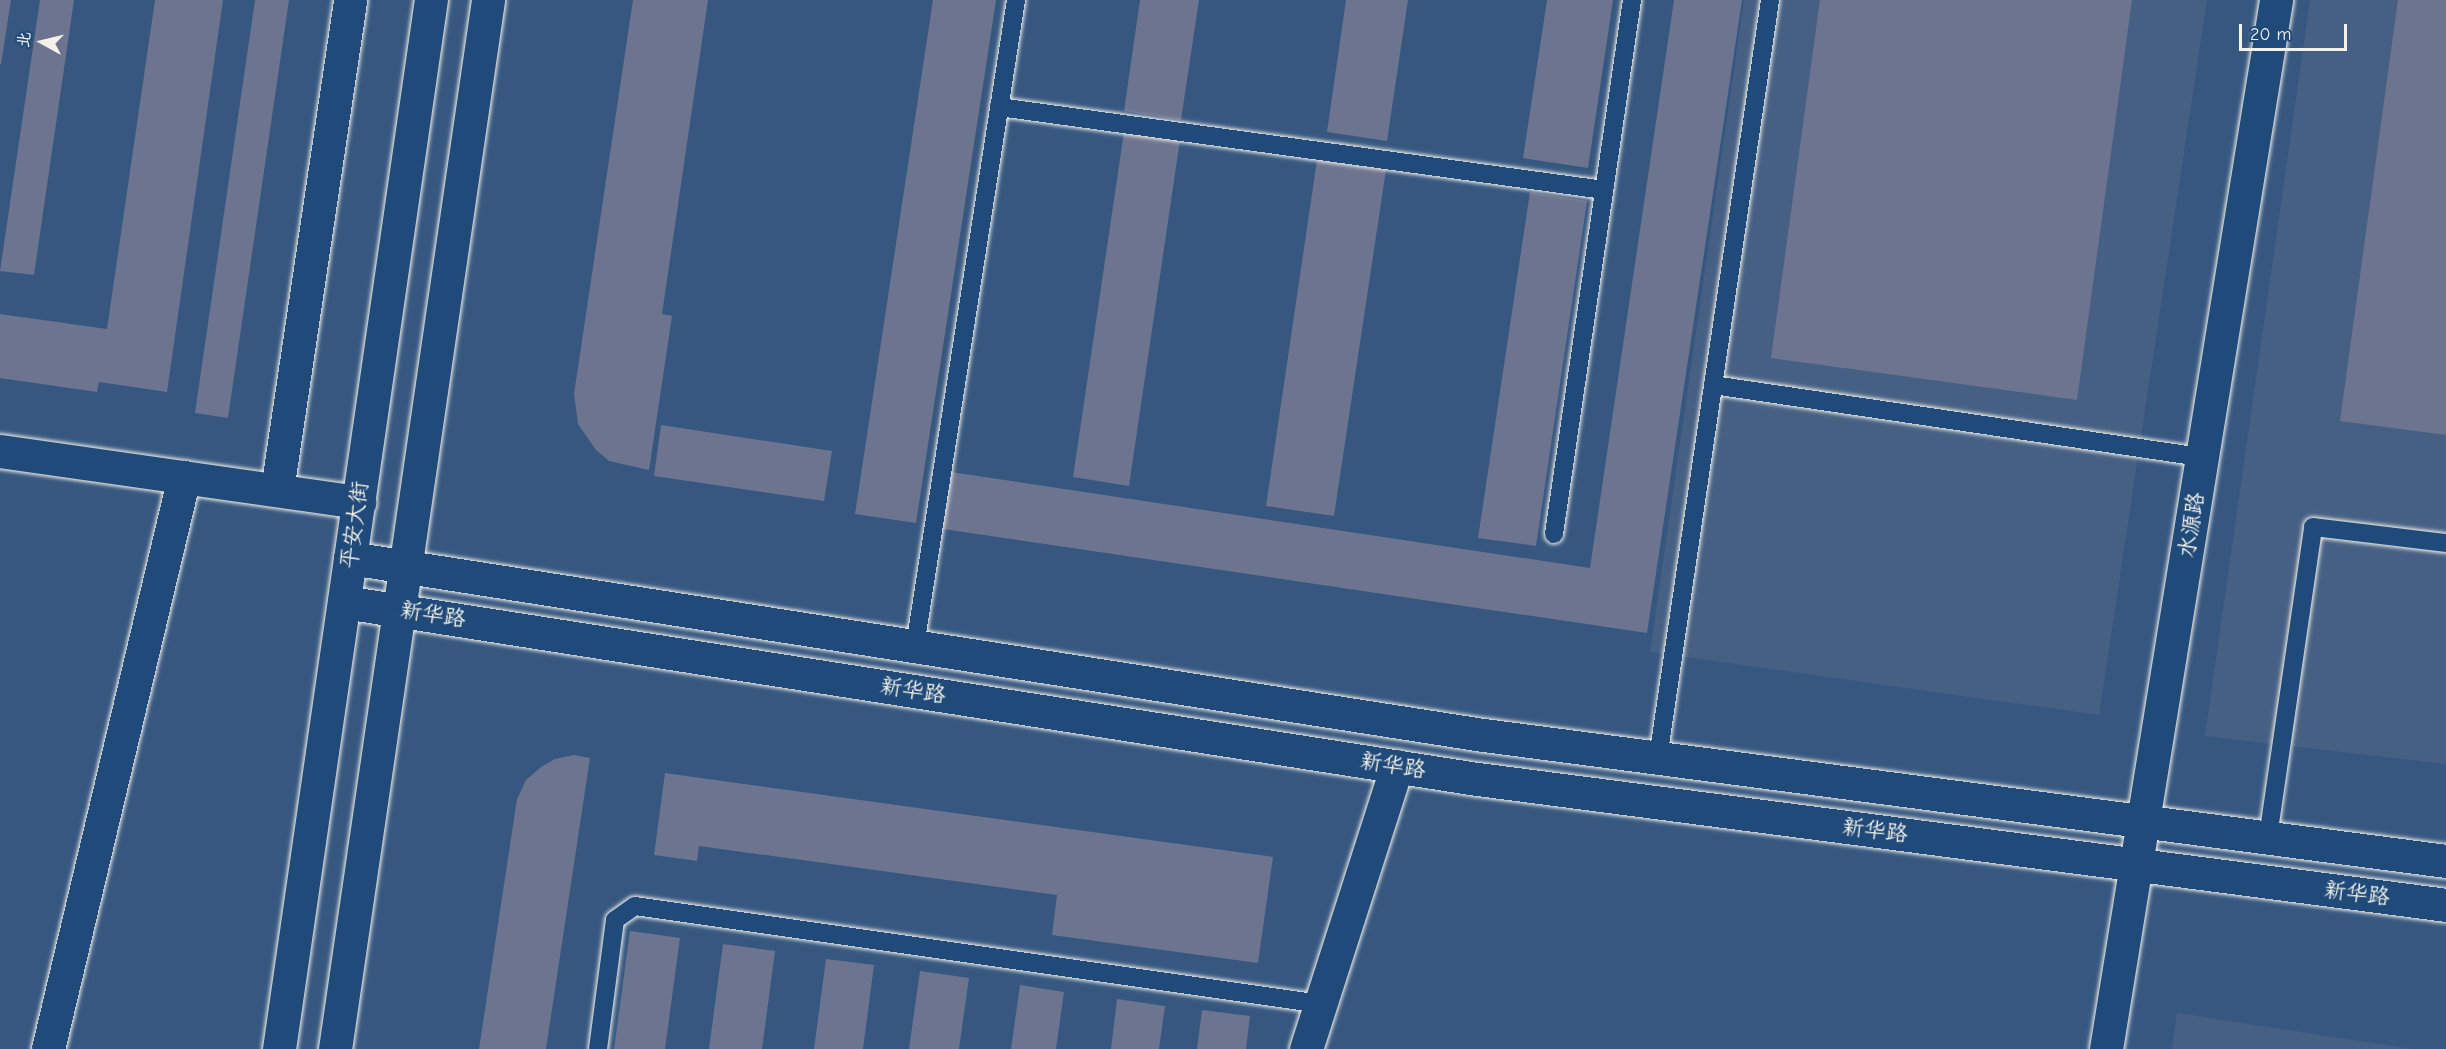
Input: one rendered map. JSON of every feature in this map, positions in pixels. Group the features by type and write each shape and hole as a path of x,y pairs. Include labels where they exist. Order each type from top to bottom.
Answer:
{"main road":[{"path":"277,490 351,0"},
{"name":"平安大街","path":"279,1049 431,0"},
{"path":"335,1049 488,0"},
{"name":"水源路","path":"2106,1049 2276,0"},
{"path":"0,451 359,502"},
{"path":"48,1049 184,477"},
{"name":"新华路","path":"350,558 1476,734 2446,861"},
{"name":"新华路","path":"344,602 1397,766 2446,905"},
{"path":"1306,1049 1397,766"}],"lane":[{"path":"915,646 1016,0"},
{"path":"1554,534 1632,0"},
{"path":"1658,758 1770,0"},
{"path":"999,107 1605,190"},
{"path":"1713,385 2203,457"},
{"path":"2268,837 2313,526 2446,543"},
{"path":"598,1049 615,920 635,906 1321,1004"}],"shaded area":[{"path":"1744,0 2207,0 2099,715 1650,652"},
{"path":"2310,0 2446,0 2446,764 2205,736"},
{"path":"2177,1013 2412,1049 2172,1049"}],"building":[{"path":"0,0 11,0 1,64 0,64"},
{"path":"40,0 74,0 34,275 0,271"},
{"path":"155,0 223,0 167,392 99,382 97,392 0,378 0,314 107,329"},
{"path":"255,0 289,0 228,418 195,413"},
{"path":"633,0 708,0 662,314 672,316 649,470 609,461 596,450 578,424 574,394"},
{"path":"933,0 996,0 916,523 855,514"},
{"path":"1140,0 1199,0 1181,120 1124,111"},
{"path":"1346,0 1408,0 1387,141 1327,132"},
{"path":"1547,0 1613,0 1588,168 1523,158"},
{"path":"1674,0 1742,0 1647,633 943,529 951,472 1590,568"},
{"path":"1820,0 2132,0 2077,400 1771,358"},
{"path":"2398,0 2446,0 2446,435 2340,421"},
{"path":"1124,132 1180,140 1129,486 1073,477"},
{"path":"1317,160 1386,170 1334,516 1266,506"},
{"path":"1530,192 1587,201 1536,546 1478,538"},
{"path":"661,425 832,451 824,501 654,476"},
{"path":"574,755 590,758 546,1049 479,1049 517,799 526,780 541,767 555,759"},
{"path":"665,773 1273,857 1258,963 1052,935 1057,895 699,846 697,861 654,855"},
{"path":"630,931 680,938 665,1049 614,1049"},
{"path":"723,944 775,951 762,1049 709,1049"},
{"path":"826,959 874,965 863,1049 814,1049"},
{"path":"920,971 969,978 959,1049 909,1049"},
{"path":"1020,985 1064,992 1056,1049 1011,1049"},
{"path":"1117,999 1165,1006 1159,1049 1111,1049"},
{"path":"1202,1010 1250,1016 1246,1049 1197,1049"}]}
